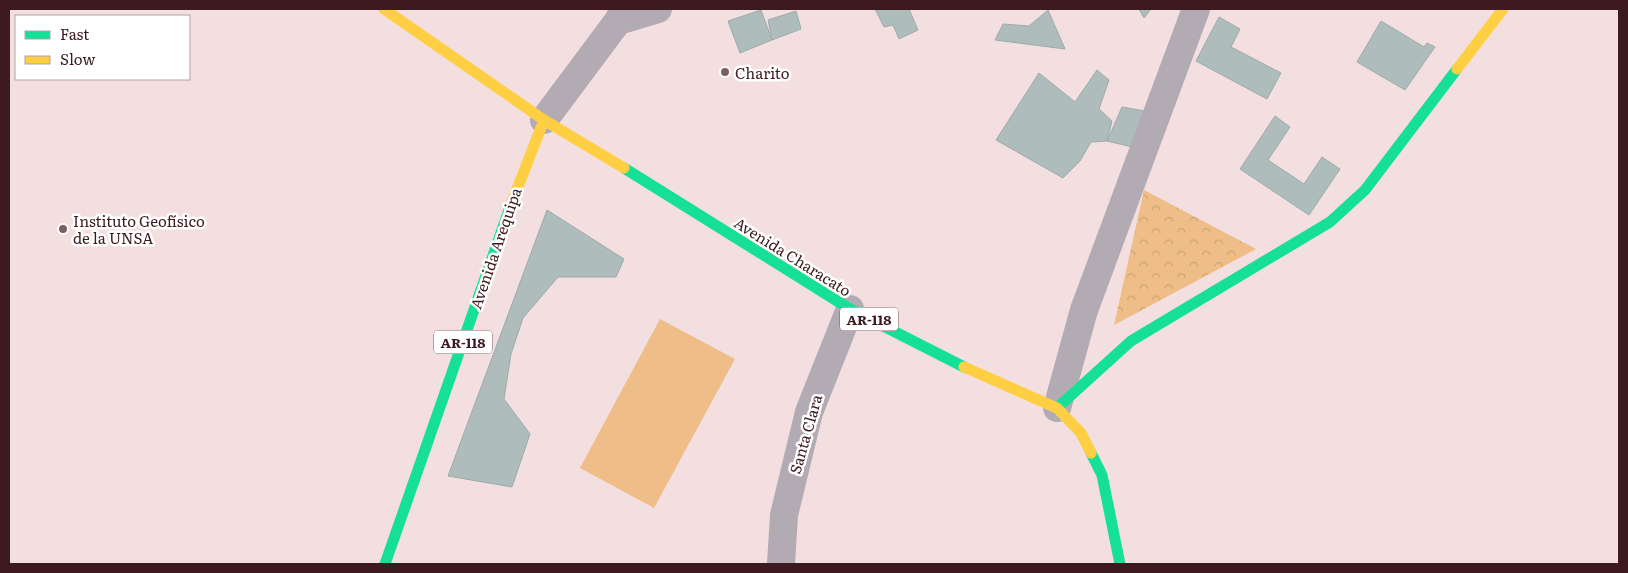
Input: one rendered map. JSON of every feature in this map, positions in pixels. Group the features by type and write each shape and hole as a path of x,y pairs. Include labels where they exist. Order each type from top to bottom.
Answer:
{"main road":[{"name":"Avenida Characato","path":"384,9 544,120 850,309 938,355 1057,408 1081,432 1102,475 1120,564"},
{"path":"1057,408 1131,341 1330,222 1365,190 1504,9"},
{"name":"Avenida Arequipa","path":"385,564 520,178 544,120"}],"street":[{"path":"621,15 658,9"},
{"path":"1057,408 1084,310 1196,9"},
{"name":"Avenida Arequipa","path":"544,120 621,15"},
{"name":"Santa Clara","path":"781,564 784,515 809,412 850,309"}],"green space":[{"path":"1144,190 1256,249 1114,325"},
{"path":"660,319 735,359 654,508 580,468"}],"building":[{"path":"875,9 909,9 918,30 899,39 893,25 884,27"},
{"path":"1139,9 1151,9 1144,18"},
{"path":"761,10 772,40 740,53 728,21"},
{"path":"1048,10 1065,49 995,40 1003,24 1029,26"},
{"path":"796,11 801,29 772,40 768,20"},
{"path":"1219,17 1240,29 1231,47 1281,73 1267,99 1196,61"},
{"path":"1381,21 1424,47 1427,43 1435,47 1405,90 1357,62"},
{"path":"1097,70 1109,80 1099,109 1112,121 1107,141 1091,142 1080,161 1063,178 996,140 1039,73 1075,102"},
{"path":"1122,107 1150,112 1141,149 1107,141"},
{"path":"1275,116 1290,127 1268,160 1304,184 1322,157 1340,169 1309,215 1240,169"},
{"path":"547,210 624,259 616,277 558,277 523,318 511,354 504,399 530,434 512,487 448,476"}],"traffic: fast":[{"path":"1057,408 1131,341 1330,222 1365,190 1457,69"},
{"path":"624,168 850,309 964,367"},
{"path":"385,564 510,207"},
{"path":"1091,453 1102,475 1120,564"}],"traffic: slow":[{"path":"384,9 544,120"},
{"path":"1457,69 1503,9"},
{"path":"510,207 544,120 624,168"},
{"path":"964,367 1057,408 1081,433 1091,453"}],"place":[{"name":"Charito","path":"725,72"},
{"name":"Instituto Geofísico de la UNSA","path":"63,229"}]}
